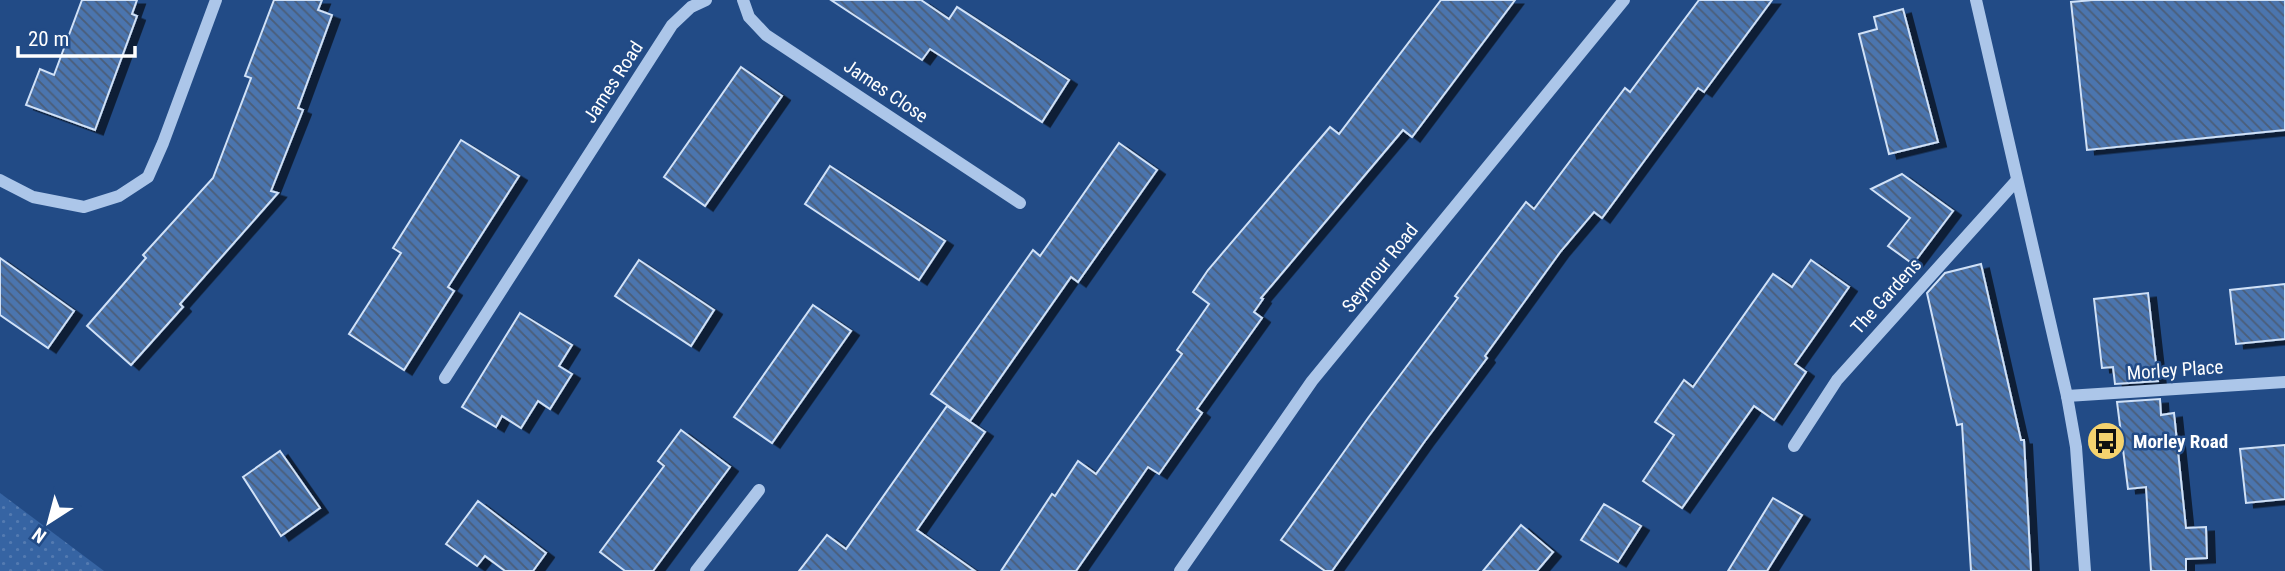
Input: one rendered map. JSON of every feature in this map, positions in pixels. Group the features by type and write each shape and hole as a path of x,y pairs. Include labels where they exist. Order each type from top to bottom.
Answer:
{"street":[{"path":"0,180 33,197 84,207 119,196 148,177 216,0"},
{"name":"James Road","path":"445,378 672,25 691,7 706,0"},
{"name":"James Close","path":"743,0 750,17 766,35 1020,204"},
{"name":"Seymour Road","path":"1180,571 1312,381 1624,0"},
{"path":"1976,0 2067,396 2076,447 2085,571"},
{"name":"The Gardens","path":"1794,446 1837,380 2017,180"},
{"name":"Morley Place","path":"2067,396 2285,382"},
{"path":"696,571 759,490"}],"shaded area":[{"path":"0,493 104,571 0,571"}],"building":[{"path":"82,0 137,0 132,14 137,16 95,130 26,105 40,69 54,75"},
{"path":"274,0 322,0 318,10 332,15 298,108 303,110 271,191 278,193 180,304 183,307 131,365 87,326 146,258 143,255 213,178 251,78 245,76"},
{"path":"831,0 921,0 949,19 957,7 1069,80 1042,122 930,49 922,60"},
{"path":"1441,0 1515,0 1412,137 1403,130 1261,298 1263,299 1254,312 1262,318 1197,409 1202,413 1159,474 1148,467 1076,571 1001,571 1052,494 1055,496 1078,461 1096,474 1182,354 1177,350 1209,304 1193,292 1208,270 1330,127 1339,134"},
{"path":"1699,0 1772,0 1704,92 1698,88 1602,218 1594,212 1561,251 1332,571 1325,571 1281,540 1458,298 1455,296 1526,202 1534,209 1625,88 1630,92"},
{"path":"2285,0 2285,130 2087,150 2071,2"},
{"path":"1903,9 1938,142 1889,154 1859,34 1877,29 1874,17"},
{"path":"741,67 782,96 705,206 664,177"},
{"path":"461,140 519,176 448,287 454,291 404,370 349,334 401,253 393,248"},
{"path":"1119,143 1157,170 1078,282 1071,277 970,421 931,394 1033,250 1040,256"},
{"path":"830,166 945,241 919,280 805,204"},
{"path":"1902,174 1953,211 1913,264 1888,246 1910,218 1871,189"},
{"path":"0,258 74,311 48,348 0,315"},
{"path":"639,260 714,310 691,346 615,296"},
{"path":"1811,260 1849,287 1795,364 1806,372 1774,420 1754,406 1682,508 1643,481 1674,435 1655,422 1684,380 1693,387 1773,274 1792,287"},
{"path":"1981,264 2021,440 2024,440 2031,571 1971,571 1962,424 1957,425 1927,293 1945,273"},
{"path":"2285,284 2285,339 2236,344 2230,290"},
{"path":"2148,293 2158,381 2115,384 2113,367 2102,368 2094,299"},
{"path":"813,305 851,331 772,443 734,417"},
{"path":"520,313 572,345 559,366 572,374 550,409 538,401 521,428 502,416 496,427 462,407"},
{"path":"2160,399 2161,415 2174,413 2186,528 2206,527 2207,558 2186,559 2186,571 2151,571 2146,487 2128,489 2117,402"},
{"path":"947,406 985,432 917,530 975,571 799,571 827,535 846,549"},
{"path":"681,430 730,467 653,571 625,571 600,552 664,466 658,461"},
{"path":"2285,445 2285,499 2246,503 2240,449"},
{"path":"280,451 320,508 281,536 243,477"},
{"path":"1773,498 1802,515 1767,571 1728,571"},
{"path":"478,501 546,553 533,571 505,571 485,556 477,566 446,544"},
{"path":"1604,504 1641,526 1618,562 1581,540"},
{"path":"1521,525 1553,552 1537,571 1483,571"}],"place":[{"name":"Morley Road","path":"2106,441"}]}
